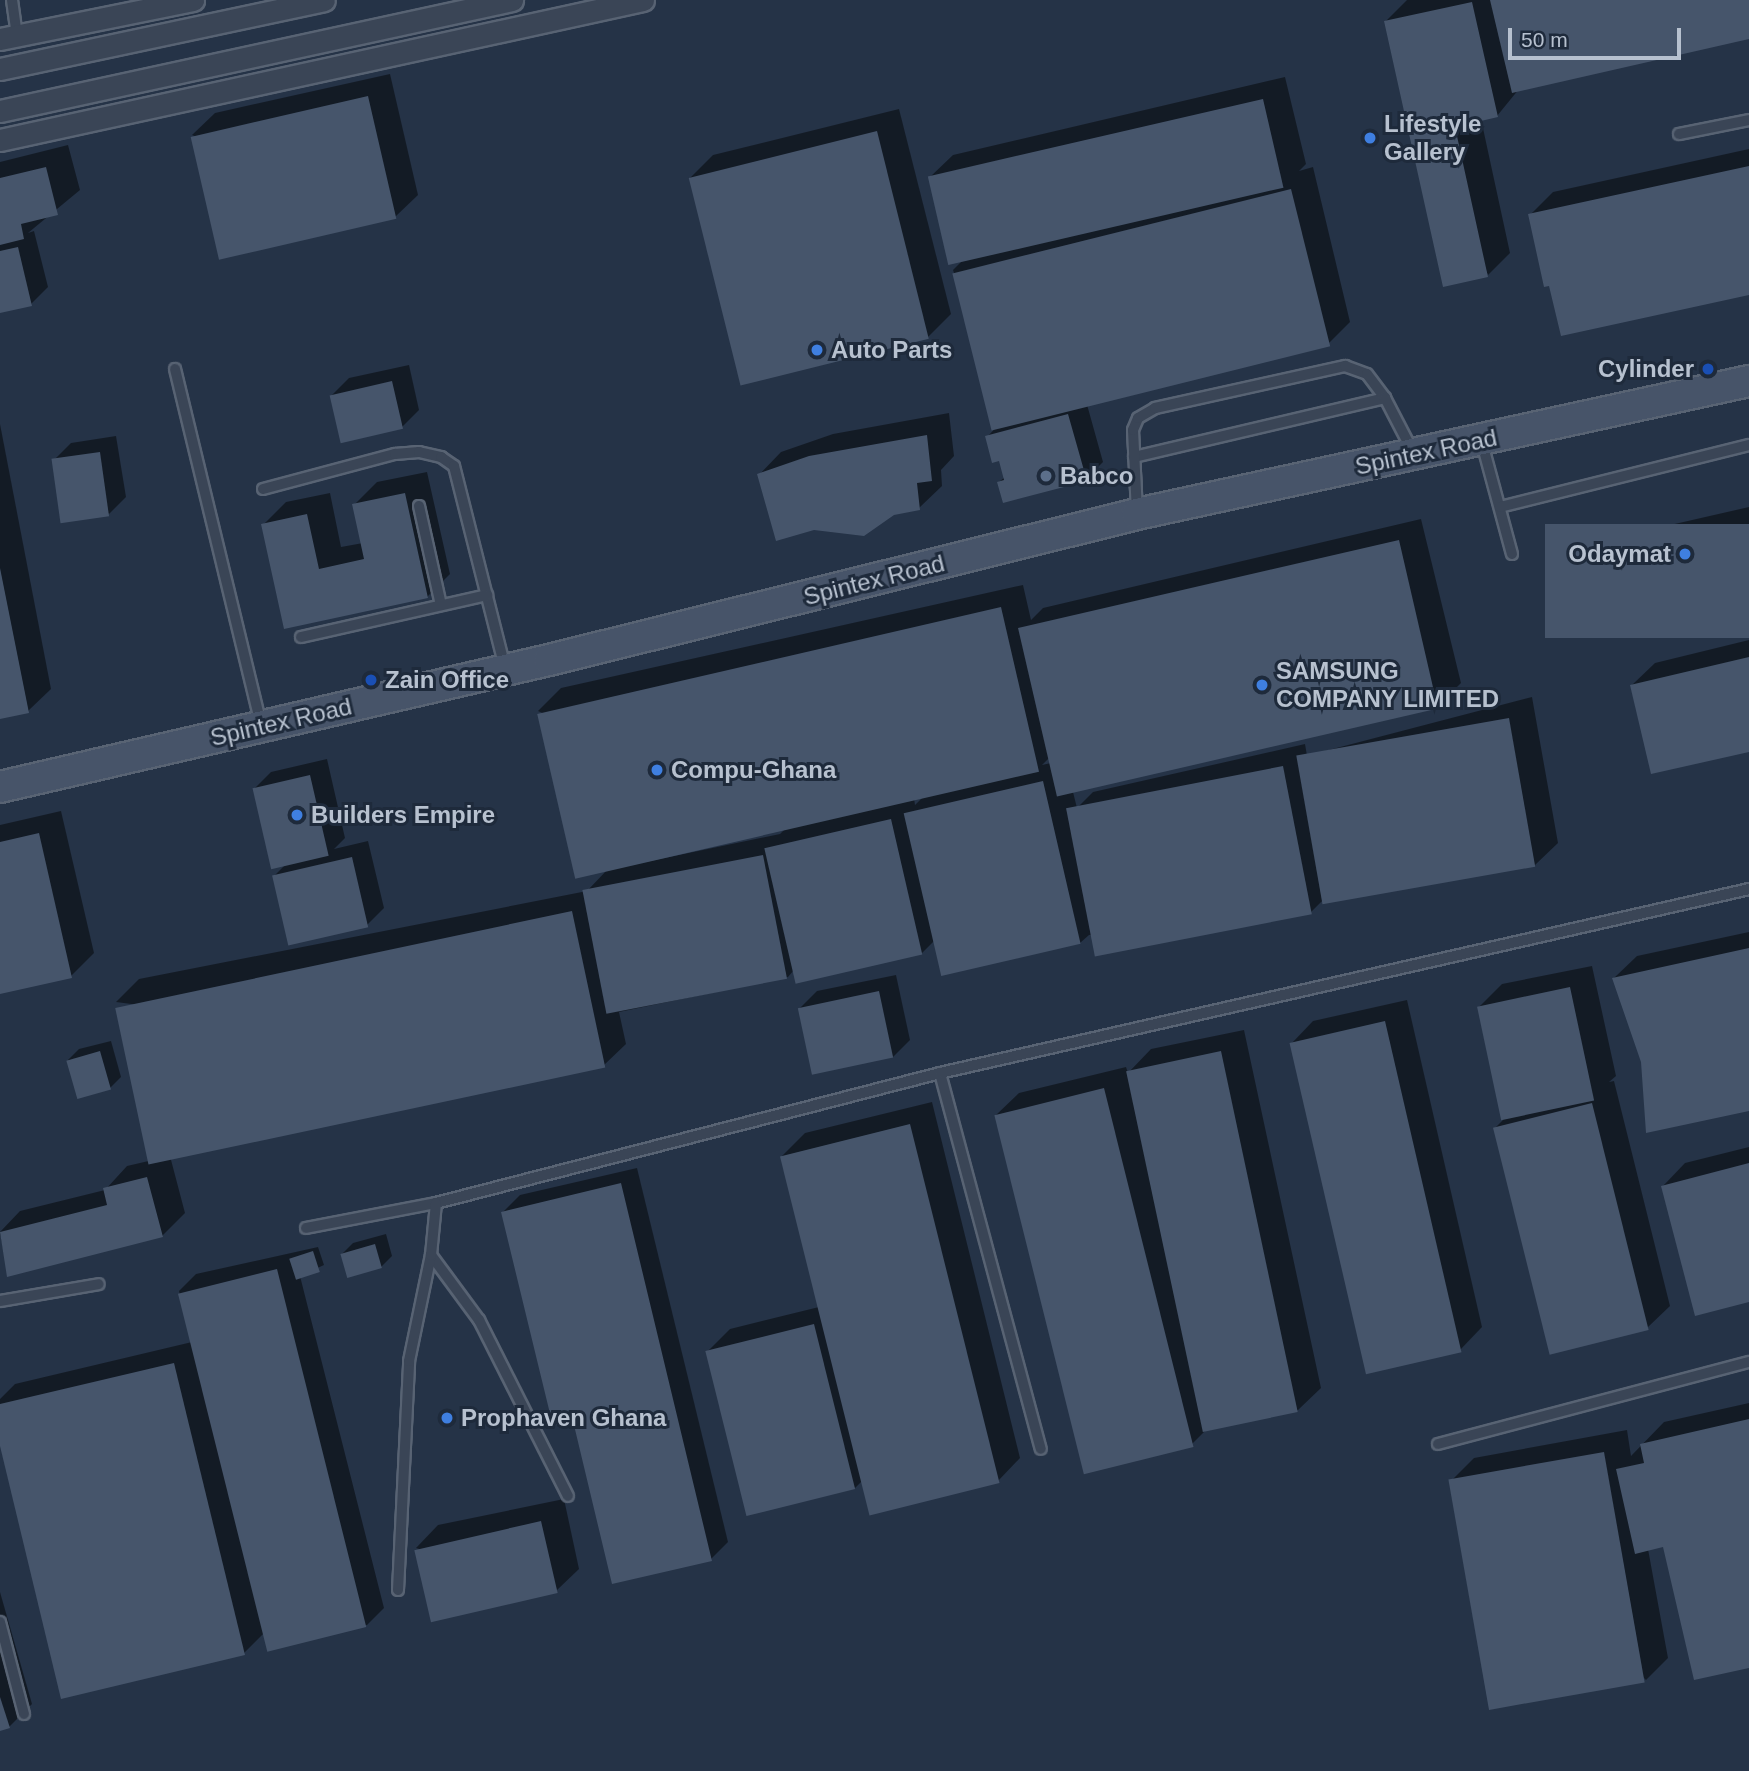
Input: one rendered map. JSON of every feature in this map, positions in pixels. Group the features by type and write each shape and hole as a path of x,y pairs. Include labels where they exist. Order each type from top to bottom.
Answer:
{"main road":[{"name":"Spintex Road","path":"0,787 506,670 1137,514 1749,382"}],"street":[{"path":"9,38 194,0"},
{"path":"0,69 324,0"},
{"path":"0,111 512,0"},
{"path":"0,140 643,0"}],"lane":[{"path":"9,38 12,0"},
{"path":"1679,134 1749,120"},
{"path":"1137,514 1133,430 1138,418 1169,405 1345,366 1358,367 1385,398 1414,454"},
{"path":"175,369 261,726"},
{"path":"1134,457 1385,398"},
{"path":"1481,440 1513,554"},
{"path":"1500,507 1749,444"},
{"path":"263,489 395,454 419,452 441,457 454,466 506,670"},
{"path":"419,506 441,605"},
{"path":"301,637 487,595"},
{"path":"306,1228 436,1203 940,1073 1749,889"},
{"path":"940,1073 1041,1449"},
{"path":"398,1590 410,1361 431,1255 436,1203"},
{"path":"431,1255 479,1320 568,1496"},
{"path":"0,1301 99,1284"},
{"path":"1438,1444 1749,1363"},
{"path":"0,1622 24,1714"}],"building":[{"path":"1490,0 1749,0 1749,39 1512,93"},
{"path":"1472,2 1498,117 1455,127 1488,277 1443,287 1384,21"},
{"path":"368,96 396,219 219,260 191,137"},
{"path":"1263,99 1283,188 948,265 928,176"},
{"path":"877,131 929,339 741,386 689,178"},
{"path":"1749,166 1749,295 1561,336 1549,286 1544,287 1528,214"},
{"path":"46,167 58,215 21,224 24,239 0,245 0,178"},
{"path":"1291,189 1330,346 992,431 952,273"},
{"path":"18,247 32,306 0,313 0,251"},
{"path":"392,381 403,429 341,443 330,395"},
{"path":"1068,414 1087,481 1003,503 997,482 1004,480 999,461 992,463 985,436"},
{"path":"927,435 932,481 917,483 920,510 894,515 864,536 814,530 776,541 757,474 809,456"},
{"path":"100,452 109,516 61,523 51,459"},
{"path":"405,493 428,598 284,629 261,524 307,514 319,569 364,559 352,504"},
{"path":"1545,524 1749,524 1749,638 1545,638"},
{"path":"1399,540 1438,709 1057,797 1018,628"},
{"path":"0,568 29,713 0,719"},
{"path":"1001,607 1039,772 575,879 537,714"},
{"path":"1749,657 1749,752 1651,774 1630,685"},
{"path":"1509,718 1535,867 1323,904 1296,756"},
{"path":"1283,766 1312,914 1095,956 1066,808"},
{"path":"310,775 329,856 271,869 253,788"},
{"path":"1043,781 1081,944 941,976 904,813"},
{"path":"891,819 922,954 796,984 764,848"},
{"path":"39,833 72,978 0,994 0,842"},
{"path":"763,855 787,979 606,1014 582,890"},
{"path":"352,857 368,927 288,946 272,875"},
{"path":"572,911 605,1068 148,1165 115,1008"},
{"path":"1749,948 1749,1111 1646,1133 1641,1062 1612,978"},
{"path":"1570,987 1594,1100 1501,1120 1477,1007"},
{"path":"879,991 893,1058 812,1075 798,1008"},
{"path":"1385,1021 1461,1352 1366,1374 1290,1043"},
{"path":"100,1051 111,1089 77,1099 66,1061"},
{"path":"1221,1051 1298,1412 1203,1432 1126,1071"},
{"path":"1104,1088 1194,1447 1084,1474 994,1115"},
{"path":"1592,1103 1649,1330 1550,1355 1493,1128"},
{"path":"910,1124 1000,1483 869,1515 780,1156"},
{"path":"1749,1163 1749,1302 1695,1316 1661,1186"},
{"path":"147,1177 163,1237 7,1277 0,1232 107,1205 103,1188"},
{"path":"621,1183 712,1561 612,1584 573,1421 553,1426 501,1212"},
{"path":"375,1244 382,1268 347,1278 340,1254"},
{"path":"313,1251 320,1272 296,1280 289,1259"},
{"path":"277,1269 366,1627 267,1652 178,1294"},
{"path":"814,1324 855,1489 746,1516 705,1351"},
{"path":"174,1363 245,1655 61,1699 0,1446 0,1404"},
{"path":"1749,1419 1749,1668 1694,1680 1663,1547 1635,1554 1616,1469 1644,1463 1640,1444"},
{"path":"1604,1452 1645,1682 1489,1710 1448,1479"},
{"path":"541,1521 558,1593 431,1622 414,1550"},
{"path":"0,1697 10,1728 0,1731"}],"place":[{"name":"Lifestyle Gallery","path":"1370,138"},
{"name":"Auto Parts","path":"817,350"},
{"name":"Cylinder","path":"1708,369"},
{"name":"Babco","path":"1046,476"},
{"name":"Odaymat","path":"1685,554"},
{"name":"Zain Office","path":"371,680"},
{"name":"SAMSUNG COMPANY LIMITED","path":"1262,685"},
{"name":"Compu-Ghana","path":"657,770"},
{"name":"Builders Empire","path":"297,815"},
{"name":"Prophaven Ghana","path":"447,1418"}]}
